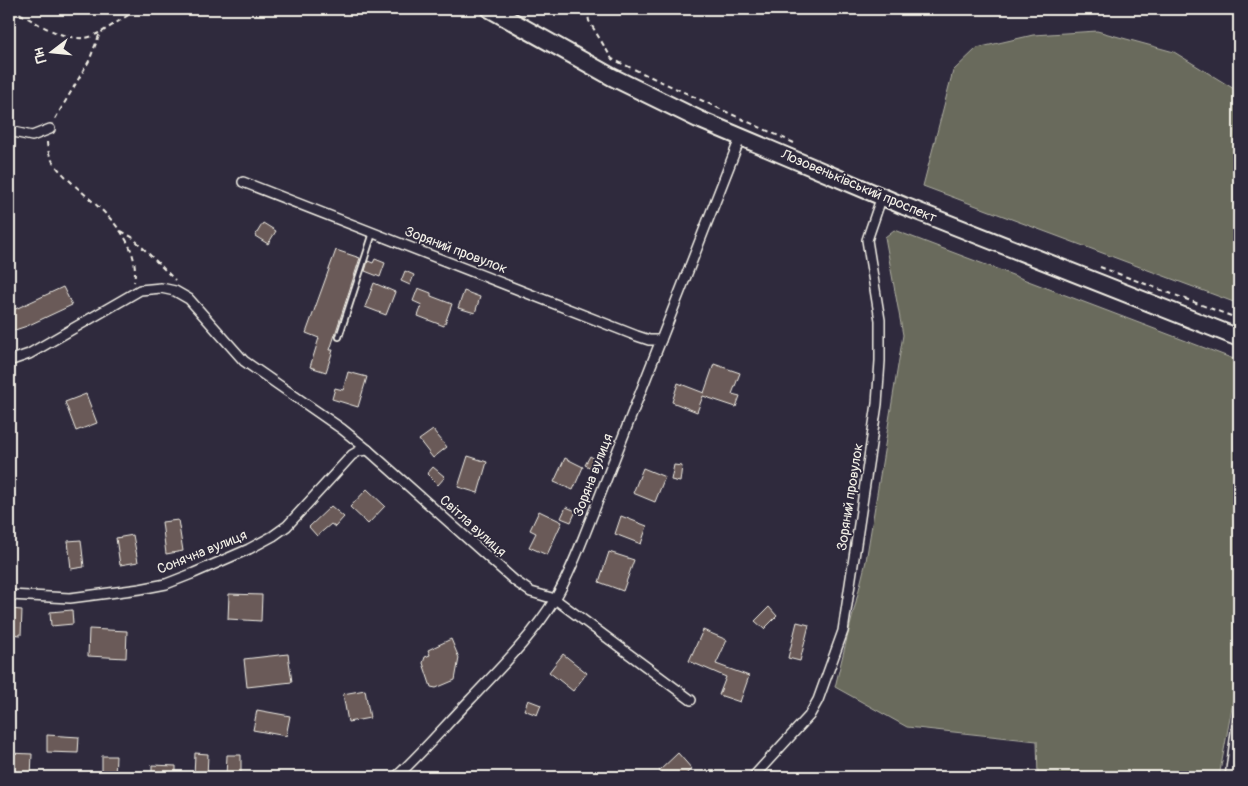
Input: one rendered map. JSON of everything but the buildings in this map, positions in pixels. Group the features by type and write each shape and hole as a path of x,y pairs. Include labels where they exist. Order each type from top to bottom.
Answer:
{"highway":[{"name":"Лозовеньківський проспект","path":"490,9 612,76 698,119 882,196 1239,338"}],"street":[{"path":"9,132 32,136 50,129"},
{"name":"Зоряна вулиця","path":"396,777 423,752 499,670 533,631 555,599 570,570 588,526 741,136"},
{"name":"Зоряний провулок","path":"242,182 637,336 650,340 661,340"},
{"name":"Зоряний провулок","path":"753,777 809,716 818,700 843,631 877,404 880,320 867,240 882,196"},
{"path":"9,361 29,354 140,290 161,288 175,291 185,297"},
{"name":"Світла вулиця","path":"185,297 189,299 244,361 342,429 368,450 515,581 532,592 555,599 691,700"},
{"name":"Сонячна вулиця","path":"9,595 70,598 166,584 249,549 273,536 287,526 352,454 368,450"},
{"path":"1230,777 1239,710"}],"lane":[{"path":"339,337 374,233"}],"path":[{"path":"12,9 45,27 71,38 86,38 100,33 138,9"},
{"path":"587,9 589,21 612,59 798,145"},
{"path":"100,33 89,61 50,129 47,151 50,160 121,231 127,240 133,253 136,269 133,287 128,296"},
{"path":"121,231 132,237 173,277 185,297"},
{"path":"1100,267 1239,319"}],"green space":[{"path":"1097,31 1174,52 1239,92 1239,304 923,186 953,71 977,48 1033,35"},
{"path":"894,230 1239,361 1239,670 1219,777 1038,777 1037,741 907,727 835,687 866,561 903,335 885,237"}]}
